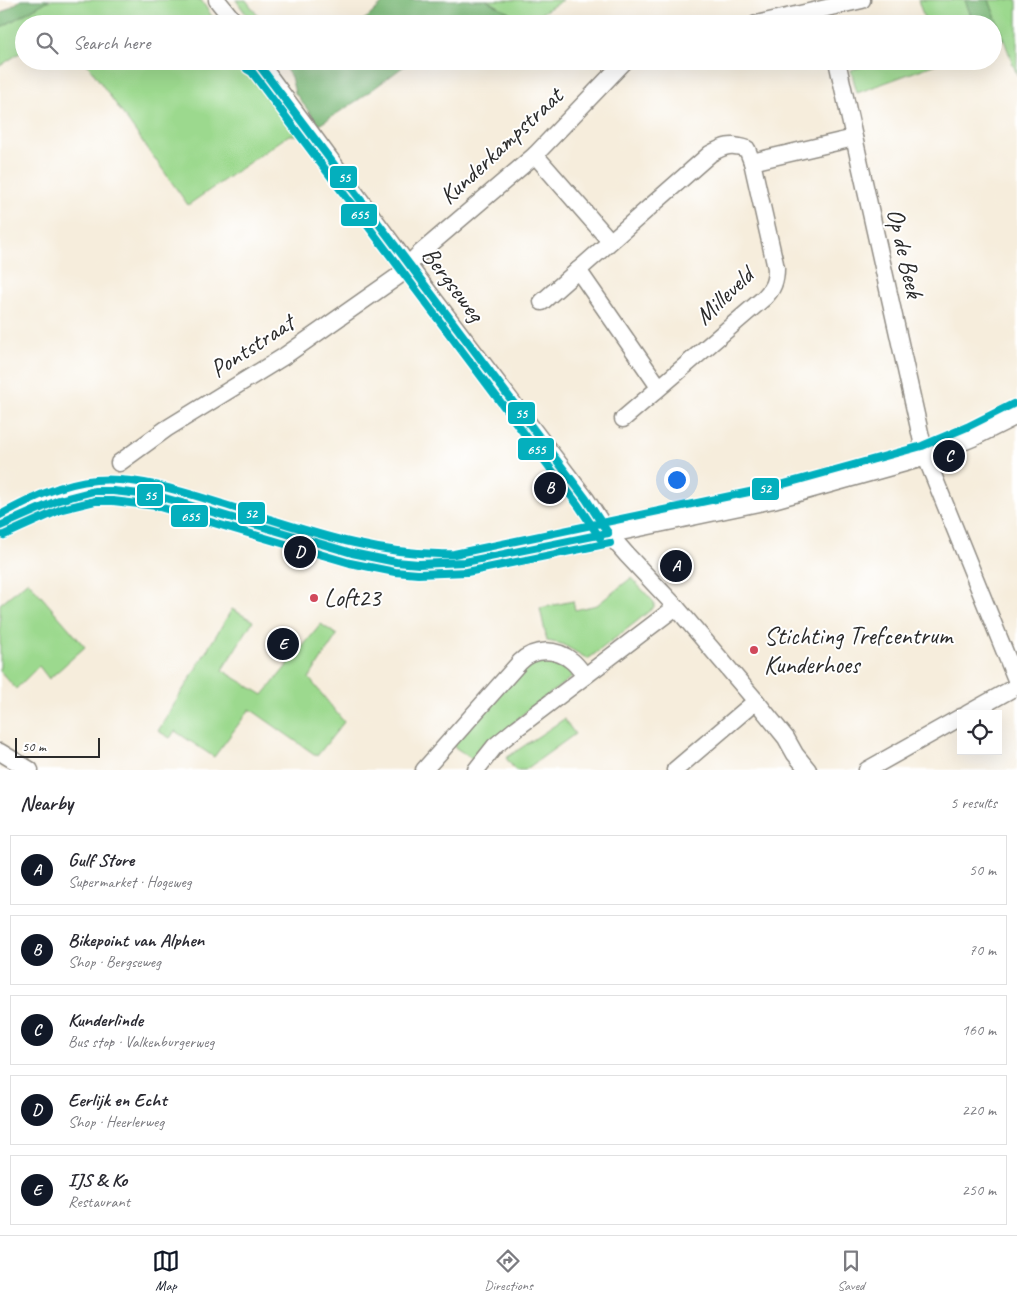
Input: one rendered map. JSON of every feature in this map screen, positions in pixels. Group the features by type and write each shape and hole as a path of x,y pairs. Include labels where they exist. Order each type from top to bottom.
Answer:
{"main road":[{"path":"0,526 66,496 107,490 136,492 158,496 361,556 404,564 441,565 465,562 608,533 775,497 925,455 971,436 1017,413"}],"street":[{"path":"804,15 826,11 862,0"},
{"name":"Bergseweg","path":"262,70 586,499 608,533 676,607 756,701 786,738 794,754 809,770"},
{"name":"Kunderkampstraat","path":"408,265 535,155 616,70"},
{"name":"Op de Beek","path":"839,70 925,455 1017,682"},
{"path":"542,302 710,154 720,148 735,145 746,149 752,162 854,138"},
{"path":"535,155 610,241"},
{"name":"Milleveld","path":"623,419 764,298 772,289 776,278 776,268 752,162"},
{"name":"Pontstraat","path":"119,463 166,429 283,357 397,278 408,265"},
{"path":"578,270 660,387"},
{"path":"476,770 495,746 517,728 676,607"},
{"path":"424,770 520,662 529,655 543,651 562,655 572,661 585,676"},
{"path":"974,710 1017,686"},
{"path":"675,770 756,701"},
{"path":"867,770 957,719"},
{"path":"0,752 30,770"}],"green space":[{"path":"21,0 49,0 23,15 15,15 15,19 0,28 0,14"},
{"path":"49,0 201,0 211,15 23,15"},
{"path":"236,0 246,0 257,15 247,15"},
{"path":"386,0 486,0 514,15 467,15 465,12 464,15 370,15"},
{"path":"486,0 563,0 538,15 514,15"},
{"path":"918,0 965,0 971,15 923,15"},
{"path":"965,0 989,0 995,15 971,15"},
{"path":"989,0 1017,0 1017,75 1002,35 1002,15 995,15"},
{"path":"15,19 15,56 0,66 0,28"},
{"path":"91,70 252,70 303,135 289,135 188,205"},
{"path":"286,70 399,70 361,98 319,125 295,93 291,77"},
{"path":"851,70 920,70 857,93"},
{"path":"631,578 654,602 654,607 588,659 562,644 547,641 540,608 573,601 575,610 597,605"},
{"path":"28,581 85,647 49,679 39,666 16,689 0,671 0,604"},
{"path":"232,609 253,621 222,670 263,695 321,624 337,635 309,678 344,722 317,756 250,709 214,757 175,731 170,738 158,731"},
{"path":"541,656 556,660 565,665 571,672 572,677 523,714 474,760 453,746 527,662"},
{"path":"564,719 575,734 525,770 515,770 506,758"}],"transit line":[{"name":"655","path":"249,70 578,505 600,538"},
{"name":"55","path":"263,70 586,499 608,533"},
{"name":"52","path":"0,515 34,498 70,484 96,480 128,481 175,490 307,531 365,546 424,554 454,554 773,487 922,446 967,427 1013,404"},
{"name":"55","path":"0,526 59,500 94,491 113,491 158,496 352,553 396,562 419,564 465,562 608,533"},
{"name":"655","path":"4,535 62,509 95,501 113,501 156,506 350,563 395,572 418,574 467,572 610,543"}],"place":[{"name":"Kunderlinde","path":"949,456"},
{"name":"Bikepoint van Alphen","path":"550,488"},
{"name":"Eerlijk en Echt","path":"300,552"},
{"name":"Gulf Store","path":"676,566"},
{"name":"Loft23","path":"314,598"},
{"name":"IJS & Ko","path":"283,644"},
{"name":"Stichting Trefcentrum Kunderhoes","path":"754,650"}]}
